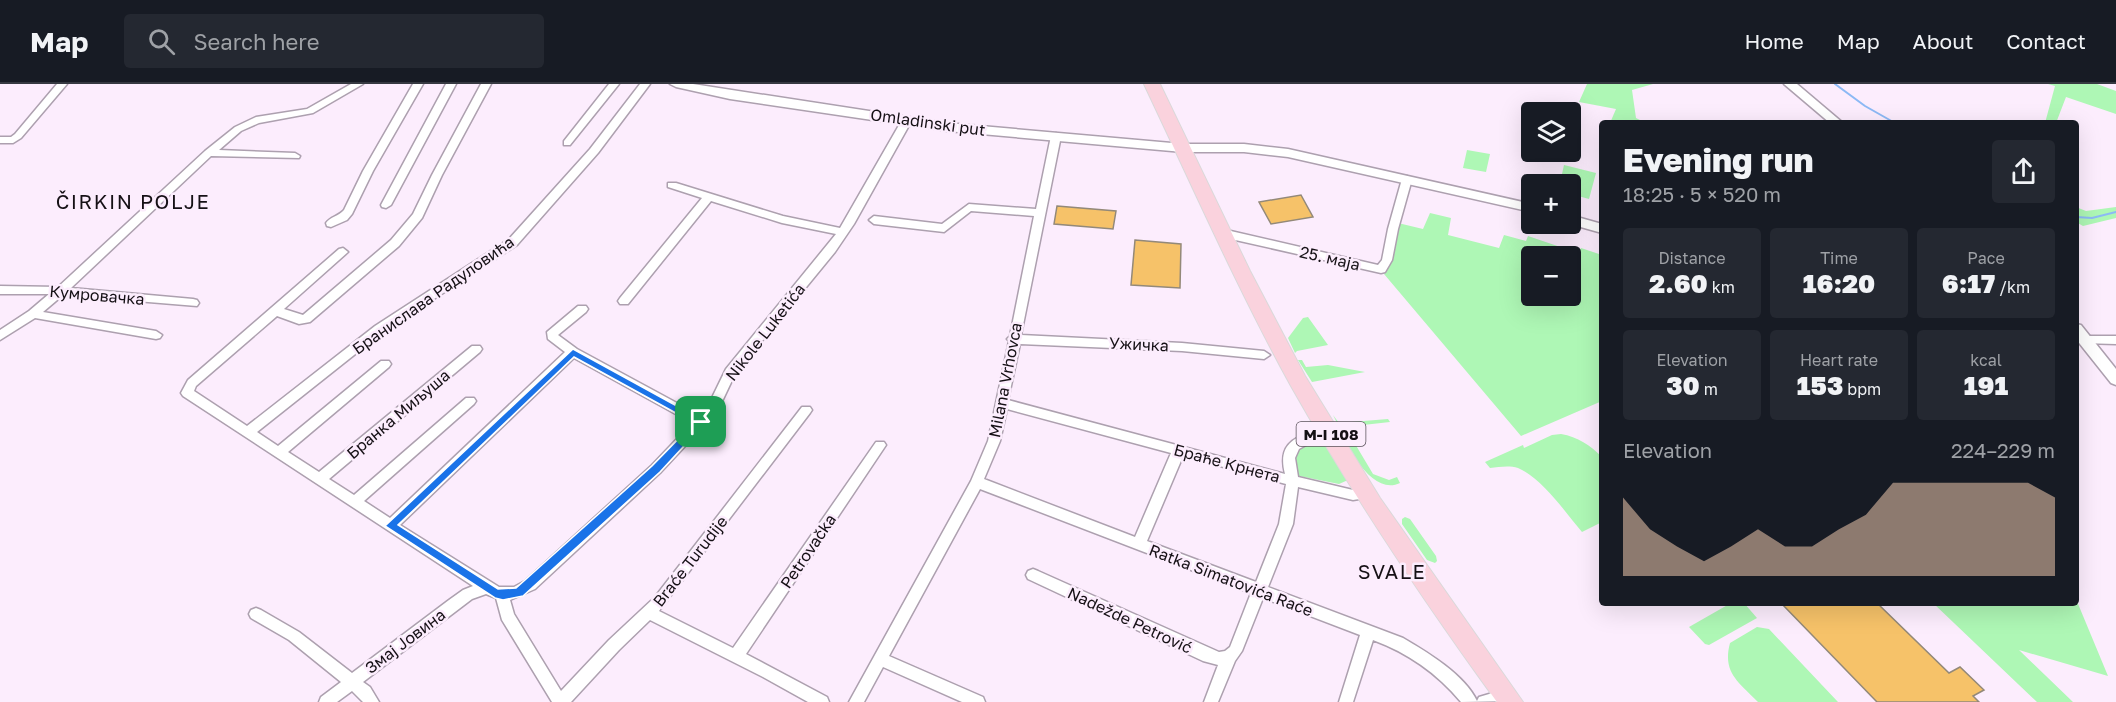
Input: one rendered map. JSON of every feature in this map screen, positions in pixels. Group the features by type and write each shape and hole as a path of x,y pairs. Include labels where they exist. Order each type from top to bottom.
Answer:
{"main road":[{"name":"M-I 108","path":"1152,84 1222,233 1280,347 1367,493 1451,619 1508,699"}],"street":[{"path":"0,140 13,140 18,136 62,84"},
{"path":"0,336 33,314 61,291 209,153 248,123 310,111 358,84"},
{"path":"331,223 343,218 348,212 368,171 418,84"},
{"path":"386,205 451,84"},
{"path":"274,310 299,320 306,319 395,243 422,209 436,175 486,84"},
{"path":"567,143 614,84"},
{"name":"Бранислава Радуловића","path":"248,432 380,329 513,242 594,151 645,84"},
{"name":"Omladinski put","path":"676,84 730,95 961,129 1183,148"},
{"path":"1790,84 1834,120"},
{"name":"Nikole Luketića","path":"502,595 519,592 530,585 656,469 714,409 730,372 843,232 907,120"},
{"name":"Milana Vrhovca","path":"856,702 977,482 994,441 1056,136"},
{"path":"1183,148 1244,148 1288,153 1521,205"},
{"path":"209,153 295,156"},
{"name":"25. маја","path":"1222,233 1381,269 1387,260 1407,179"},
{"path":"672,185 782,219 843,232"},
{"path":"624,301 709,195"},
{"path":"874,220 937,228 948,226 969,207 1039,213"},
{"path":"1581,222 1599,228"},
{"path":"343,252 192,383 187,393 390,526 487,588 502,595 507,616 560,702"},
{"name":"Кумровачка","path":"0,290 61,291 193,303"},
{"path":"582,309 558,326 552,336 573,352 701,422"},
{"path":"33,314 156,336"},
{"name":"Ужичка","path":"1013,339 1182,347 1264,356"},
{"path":"2082,341 2116,340"},
{"path":"2082,341 2116,380"},
{"name":"Бранка Миљуша","path":"320,479 476,349"},
{"path":"390,526 573,352"},
{"path":"280,453 385,364"},
{"path":"354,502 470,401"},
{"name":"Браће Крнета","path":"1001,403 1293,481 1286,524 1235,651 1229,657 1211,702"},
{"name":"Braće Turudije","path":"560,702 614,645 649,613 806,410"},
{"path":"1329,431 1301,441 1289,449 1287,463 1293,481 1353,495 1367,493"},
{"name":"Petrovačka","path":"736,656 880,445"},
{"path":"1138,544 1179,450"},
{"name":"Ratka Simatovića Raće","path":"977,482 1415,652 1437,667 1470,702"},
{"name":"Nadežde Petrović","path":"1032,575 1208,656 1220,659 1229,657"},
{"name":"Змај Јовина","path":"326,702 468,594 487,588"},
{"path":"649,613 822,702"},
{"path":"256,614 294,636 365,692 372,702"},
{"path":"1346,702 1368,633"},
{"path":"879,659 978,702"},
{"path":"1484,702 1508,699"}],"green space":[{"path":"1587,84 1653,84 1632,90 1636,118 1640,120 1611,120 1616,109 1579,102"},
{"path":"2048,84 2097,84 2116,91 2116,114 2066,97 2057,120 2046,120 2055,86"},
{"path":"1467,150 1490,154 1486,172 1463,168"},
{"path":"1564,165 1596,173 1589,199 1581,197 1581,174 1562,174"},
{"path":"2116,207 2116,218 2083,226 2079,224 2079,208 2086,211"},
{"path":"1430,213 1451,218 1448,235 1499,248 1504,235 1526,241 1528,236 1557,246 1521,246 1521,306 1581,306 1581,248 1599,254 1599,402 1521,436 1384,274 1398,223 1423,229"},
{"path":"1308,317 1328,345 1295,353 1288,338 1303,318"},
{"path":"1298,360 1302,360 1306,367 1328,365 1365,372 1312,382"},
{"path":"1333,415 1339,423 1388,419 1390,422 1345,427 1373,474 1389,480 1397,477 1400,483 1389,485 1379,482 1361,466 1334,423 1337,423"},
{"path":"1561,434 1573,437 1599,454 1599,524 1582,532 1536,479 1518,468 1504,466 1490,468 1485,462 1552,435"},
{"path":"1323,441 1348,480 1339,484 1299,476 1293,471 1293,452 1298,447"},
{"path":"1405,517 1410,519 1436,556 1435,563 1427,560 1402,524 1402,519"},
{"path":"1726,606 1747,606 1757,618 1709,645 1705,644 1689,627"},
{"path":"1936,606 2079,606 2108,676 2019,650 2073,702 2037,702"},
{"path":"1757,627 1769,629 1838,702 1758,702 1734,676 1728,662 1730,643"}],"building":[{"path":"1301,195 1313,217 1271,224 1259,202"},
{"path":"1057,206 1116,211 1113,229 1054,224"},
{"path":"1135,240 1181,244 1180,288 1131,285"},
{"path":"1784,606 1880,606 1949,673 1960,667 1984,690 1973,696 1979,702 1877,702"}],"waterway":[{"path":"1835,84 1865,106 1890,120"},
{"path":"2079,217 2092,218 2116,212"}],"district":[{"name":"ČIRKIN POLJE","path":"133,201"},
{"name":"SVALE","path":"1392,571"}],"route":[{"path":"573,352 701,422 656,469 530,585 519,592 503,595 495,593 390,526 573,352"}]}
